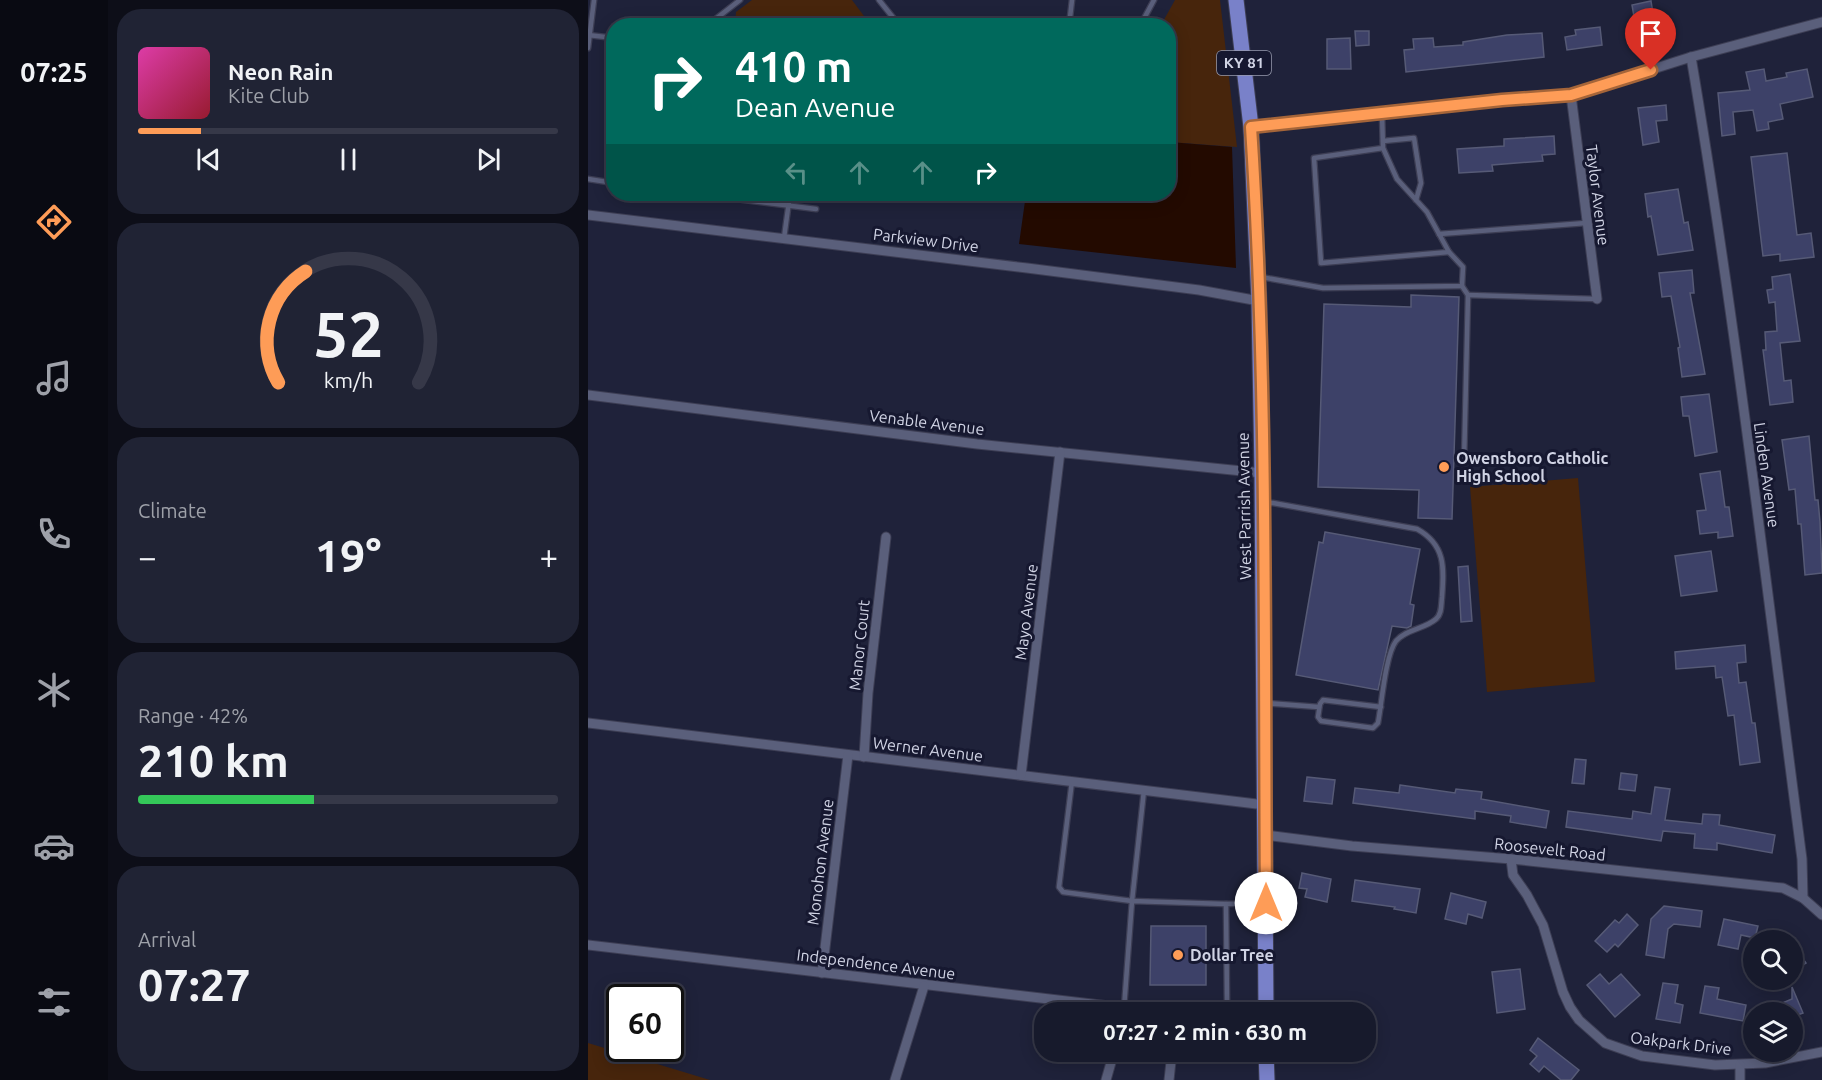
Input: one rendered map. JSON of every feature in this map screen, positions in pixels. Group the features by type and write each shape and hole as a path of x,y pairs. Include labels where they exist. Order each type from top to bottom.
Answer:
{"main road":[{"name":"West Parrish Avenue","path":"1236,0 1251,127 1259,301 1263,504 1266,1002"},
{"path":"1266,1062 1267,1080"}],"street":[{"path":"1251,127 1502,100 1571,95 1691,57 1822,22"},
{"name":"Linden Avenue","path":"1691,57 1751,469 1802,860 1803,898"},
{"name":"Taylor Avenue","path":"1571,95 1597,299"},
{"name":"Parkview Drive","path":"588,215 1187,289 1259,301"},
{"name":"Venable Avenue","path":"588,395 977,444 1262,473"},
{"name":"Mayo Avenue","path":"1021,775 1060,452"},
{"name":"Manor Court","path":"864,757 868,693 886,537"},
{"name":"Werner Avenue","path":"588,723 1265,805"},
{"name":"Monohon Avenue","path":"822,973 848,755"},
{"name":"Roosevelt Road","path":"1265,835 1352,846 1511,859 1783,888 1803,898 1822,915"},
{"name":"Oakpark Drive","path":"1511,859 1513,875 1543,925 1563,992 1570,1007 1579,1020 1605,1043 1642,1056 1715,1065 1765,1063 1822,1052"},
{"name":"Independence Avenue","path":"588,945 1057,1002"},
{"path":"895,1080 924,986"},
{"path":"1106,1080 1111,1062"},
{"path":"1169,1080 1171,1062"},
{"path":"1740,1065 1740,1080"}],"lane":[{"path":"588,48 594,0"},
{"path":"717,18 740,0"},
{"path":"879,0 893,18"},
{"path":"1070,18 1072,0"},
{"path":"1144,18 1154,0"},
{"path":"589,35 606,38"},
{"path":"1382,113 1383,148 1397,179 1427,212 1449,252 1463,267 1462,286 1468,295 1464,463"},
{"path":"1383,141 1414,138 1421,183 1416,200"},
{"path":"1383,148 1314,158 1321,263 1449,252"},
{"path":"588,179 606,182"},
{"path":"755,201 816,209"},
{"path":"784,238 789,201"},
{"path":"1439,234 1586,223"},
{"path":"1258,277 1323,288 1462,286"},
{"path":"1468,295 1597,299"},
{"path":"1263,504 1273,503 1417,530 1434,541 1440,553 1444,573 1441,611 1435,620 1397,640 1390,656 1381,707 1378,723 1373,728 1321,721 1318,717 1321,702 1327,700 1381,707"},
{"path":"1264,703 1320,707"},
{"path":"1072,781 1059,887 1063,892 1132,902 1266,903"},
{"path":"1124,1002 1144,790"},
{"path":"1226,904 1227,1002"}],"shaded area":[{"path":"752,0 852,0 866,18 736,18 736,12"},
{"path":"1175,0 1220,0 1237,147 1176,143 1176,18 1165,18"},
{"path":"1176,143 1232,147 1236,268 1019,244 1025,201 1176,201"},
{"path":"1578,478 1595,682 1487,692 1470,487"},
{"path":"588,1043 606,1048 606,1062 651,1062 710,1080 588,1080"}],"building":[{"path":"1651,1 1653,13 1660,17 1662,24 1659,29 1637,34 1632,5"},
{"path":"1600,27 1602,45 1567,50 1565,37 1576,35 1575,30"},
{"path":"1355,31 1369,31 1369,45 1356,46"},
{"path":"1542,33 1544,57 1406,72 1404,50 1414,49 1413,39 1433,38 1434,47 1463,45 1463,42 1507,35"},
{"path":"1350,38 1351,69 1327,69 1327,39"},
{"path":"1764,69 1766,81 1787,77 1786,73 1807,69 1813,97 1780,104 1783,119 1768,122 1769,129 1757,131 1753,110 1733,112 1735,134 1722,136 1718,93 1750,90 1746,72"},
{"path":"1666,105 1667,120 1656,121 1659,142 1643,145 1638,108"},
{"path":"1554,136 1555,154 1542,155 1543,161 1492,165 1493,171 1459,173 1457,149 1504,146 1504,139"},
{"path":"1787,153 1797,235 1811,233 1814,257 1780,261 1780,254 1763,256 1751,157"},
{"path":"1678,189 1684,223 1688,222 1693,250 1658,255 1651,216 1648,217 1645,194"},
{"path":"1692,270 1694,293 1690,293 1705,374 1682,377 1678,348 1680,347 1671,296 1662,297 1659,273"},
{"path":"1790,274 1800,341 1780,343 1784,381 1791,380 1793,402 1770,405 1763,350 1766,350 1765,332 1777,331 1775,302 1769,303 1767,290 1773,289 1772,277"},
{"path":"1411,295 1459,297 1452,519 1418,518 1419,490 1318,487 1324,304 1411,307"},
{"path":"1709,394 1717,452 1695,456 1689,416 1683,416 1681,397"},
{"path":"1809,436 1815,500 1818,500 1822,573 1805,575 1801,524 1798,524 1795,489 1789,490 1782,440"},
{"path":"1720,471 1725,507 1729,507 1733,536 1718,538 1718,532 1700,534 1697,511 1706,510 1700,474"},
{"path":"1325,532 1420,549 1410,604 1414,605 1411,626 1407,628 1392,626 1378,690 1296,675 1319,542 1323,543"},
{"path":"1711,551 1717,591 1681,596 1675,556"},
{"path":"1468,566 1472,621 1461,622 1458,567"},
{"path":"1745,645 1746,662 1737,663 1739,683 1746,682 1760,762 1740,765 1734,715 1728,716 1722,677 1716,678 1715,666 1676,669 1675,652"},
{"path":"1575,759 1586,760 1584,784 1572,783"},
{"path":"1621,773 1637,775 1635,791 1619,789"},
{"path":"1307,777 1335,780 1332,804 1304,801"},
{"path":"1400,785 1455,793 1456,789 1482,792 1481,799 1549,811 1546,828 1510,822 1511,816 1475,811 1475,819 1353,803 1355,788 1399,793"},
{"path":"1655,787 1670,789 1665,820 1702,824 1703,814 1720,815 1719,825 1775,835 1772,853 1717,843 1717,850 1694,848 1695,834 1663,831 1661,841 1566,827 1568,811 1632,819 1633,811 1651,814"},
{"path":"1302,873 1331,879 1327,902 1305,897 1307,889 1299,888"},
{"path":"1355,880 1420,889 1416,913 1394,909 1395,907 1352,901"},
{"path":"1451,893 1486,902 1482,918 1468,914 1466,924 1445,919"},
{"path":"1664,906 1702,911 1700,927 1674,924 1668,929 1664,958 1646,955 1651,919"},
{"path":"1627,914 1638,925 1618,947 1615,944 1607,952 1595,941 1615,920 1619,923"},
{"path":"1724,919 1758,926 1757,930 1743,930 1738,949 1718,945"},
{"name":"Dollar Tree","path":"1151,926 1206,926 1206,985 1150,985"},
{"path":"1520,969 1525,1009 1497,1013 1492,972"},
{"path":"1600,974 1609,984 1621,974 1640,995 1615,1017 1587,985"},
{"path":"1663,983 1678,985 1675,1003 1683,1005 1680,1023 1656,1019"},
{"path":"1705,986 1719,988 1717,999 1743,1004 1743,1021 1700,1013"},
{"path":"1793,990 1798,1002 1785,1002 1792,999"},
{"path":"1538,1038 1579,1070 1571,1080 1561,1080 1544,1066 1539,1072 1530,1064 1537,1056 1530,1050"}],"place":[{"name":"Owensboro Catholic High School","path":"1444,467"},
{"name":"Dollar Tree","path":"1178,955"}],"route":[{"path":"1266,903 1263,489 1259,301 1251,127 1502,100 1571,95 1651,70"}]}
